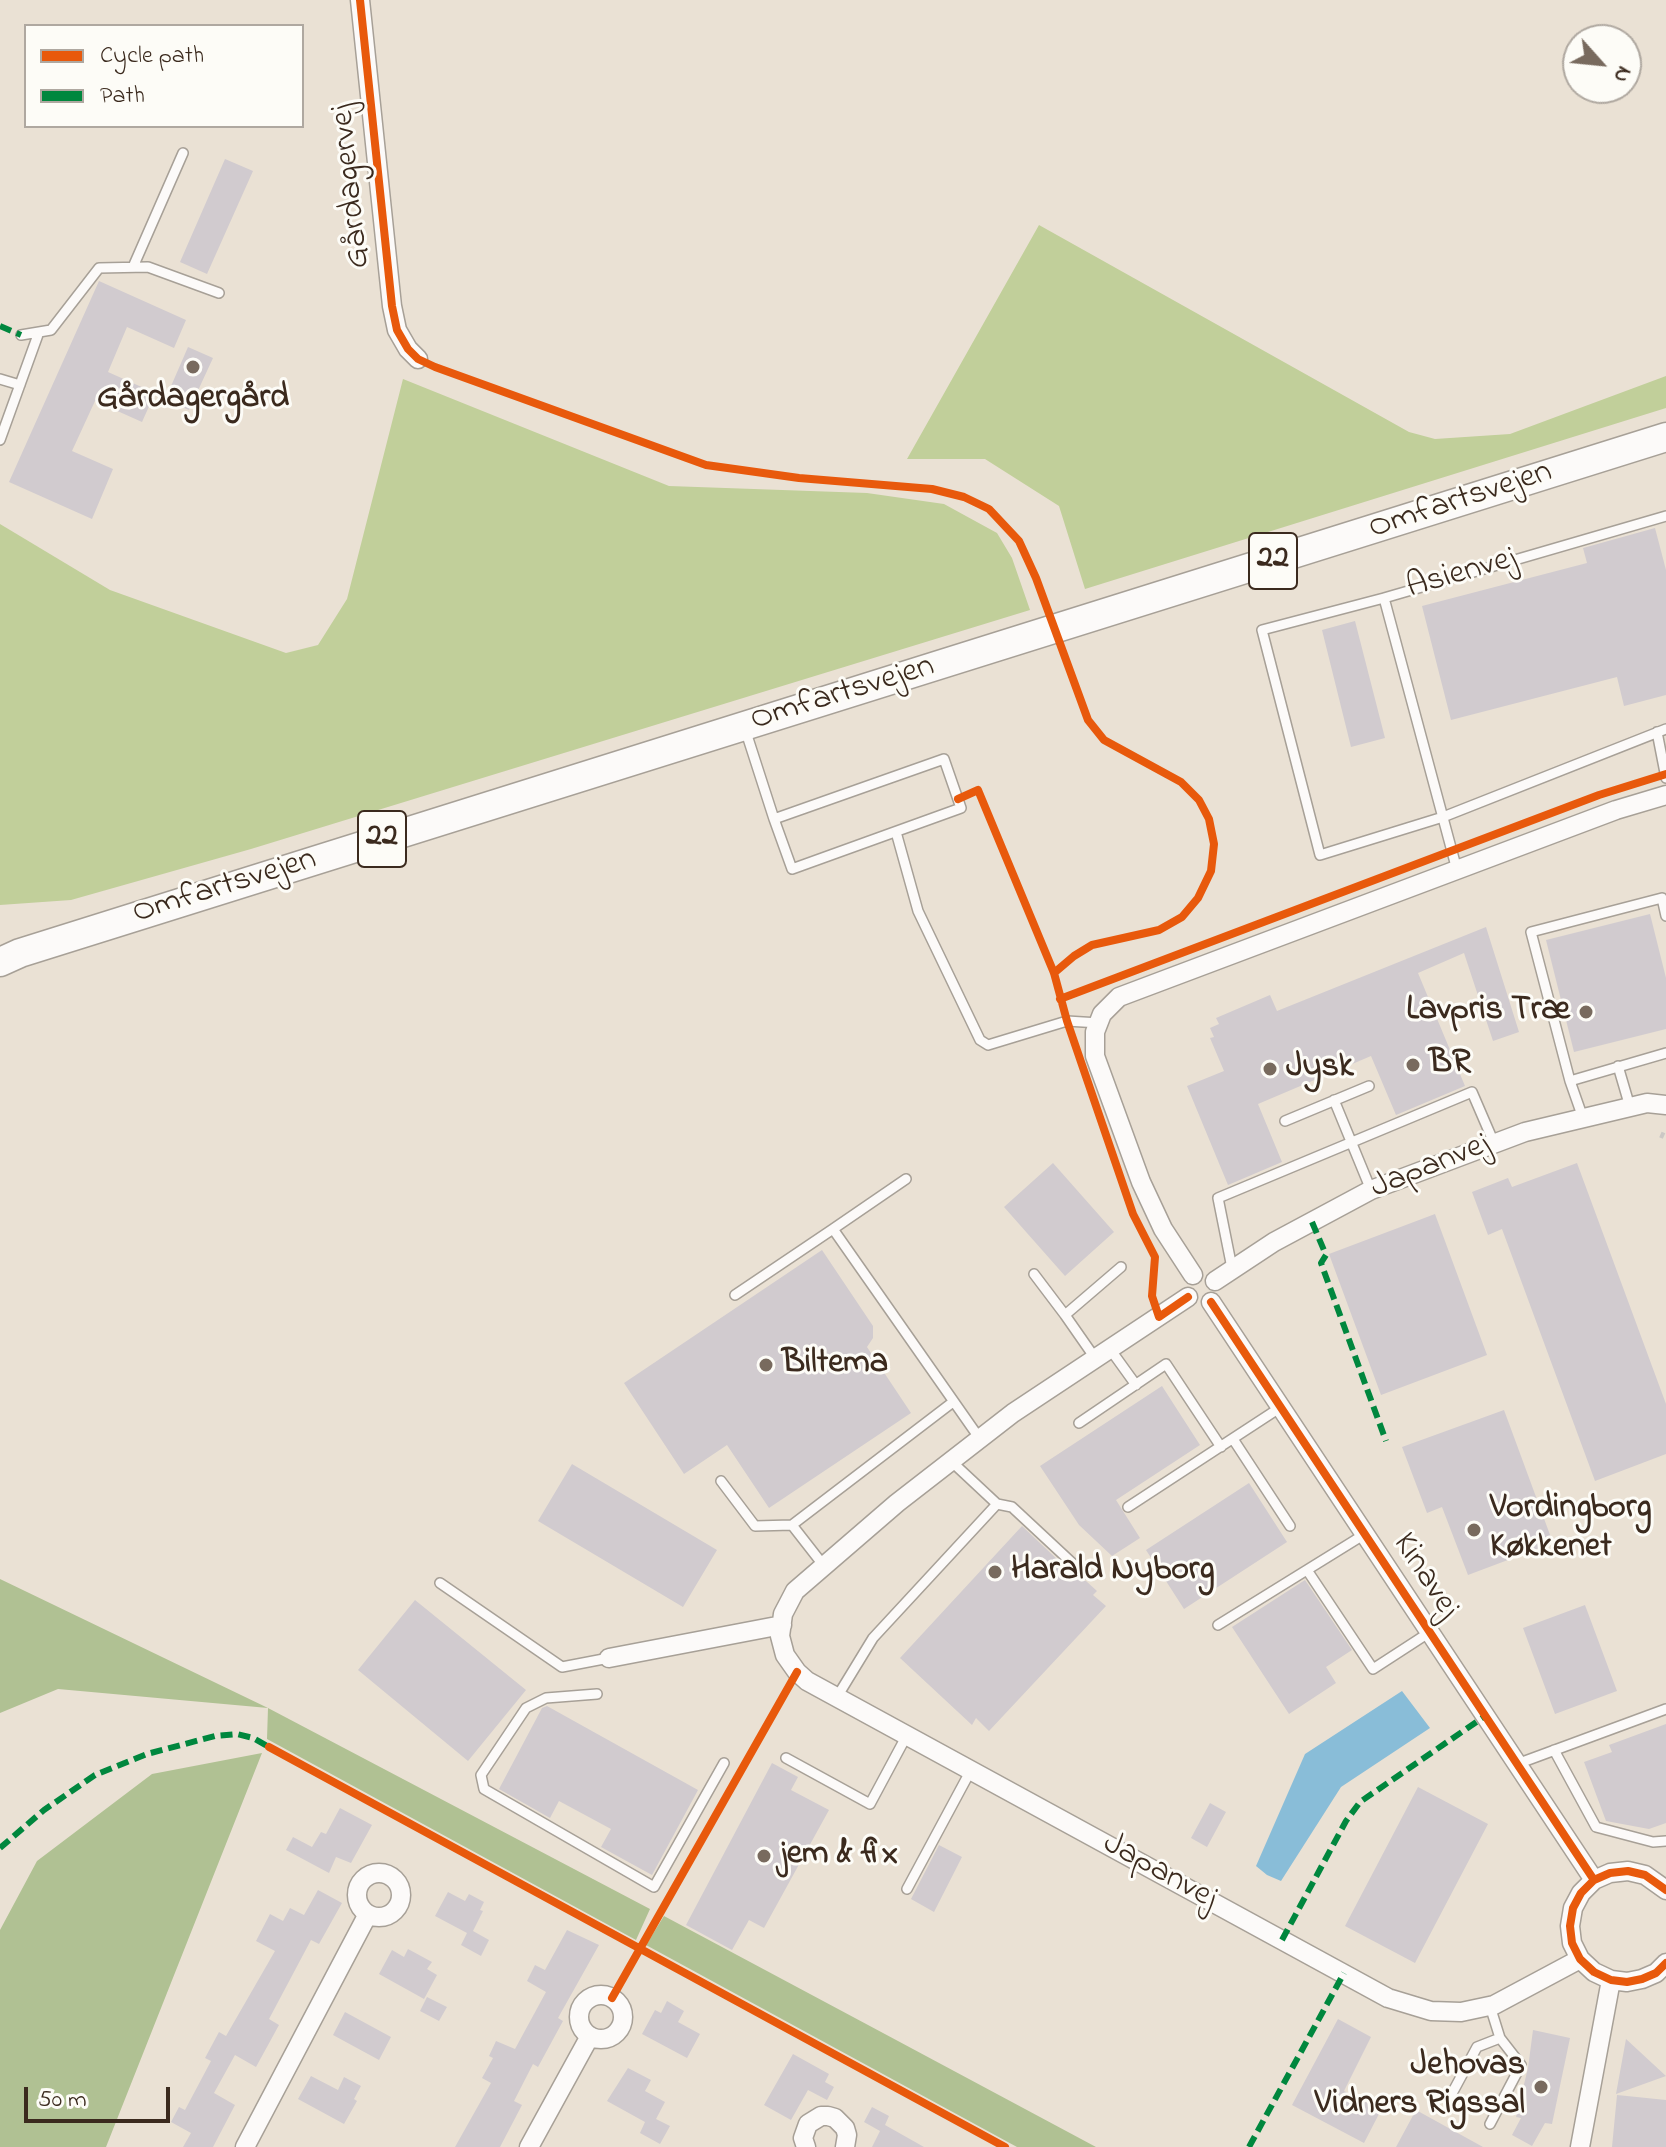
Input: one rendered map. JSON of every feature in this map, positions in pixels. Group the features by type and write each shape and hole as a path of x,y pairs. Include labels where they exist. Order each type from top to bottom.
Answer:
{"main road":[{"name":"Omfartsvejen","path":"7,956 1666,437"}],"street":[{"name":"Gårdagervej","path":"360,0 392,306 397,330 418,359"},
{"path":"1193,1275 1163,1229 1141,1182 1095,1056 1095,1032 1102,1014 1119,997 1616,810 1666,795"},
{"name":"Japanvej","path":"1215,1281 1232,1268 1371,1190 1525,1132 1647,1103 1666,1105"},
{"path":"1205,1273 1215,1281 1217,1292 1211,1302 1199,1304 1188,1297 1186,1285 1193,1275 1205,1273"},
{"path":"609,1658 782,1625 783,1614 795,1591 897,1503 980,1439 1188,1297"},
{"name":"Kinavej","path":"1211,1302 1594,1880"},
{"name":"Japanvej","path":"782,1625 780,1636 785,1655 797,1672 837,1697 1388,1998 1431,2011 1461,2012 1490,2006 1580,1959"},
{"path":"1663,1975 1627,1982 1611,1980 1594,1972 1580,1959 1572,1943 1570,1926 1577,1900 1594,1880 1610,1873 1628,1871 1645,1875 1666,1890"},
{"path":"245,2147 368,1914"},
{"path":"1580,2147 1611,1980"},
{"path":"529,2147 590,2036"},
{"path":"806,2147 803,2138 808,2124 814,2119 828,2116 841,2122 845,2128 845,2147"}],"lane":[{"path":"133,267 183,153"},
{"path":"21,335 51,330 99,268 148,267 219,293"},
{"path":"0,440 39,332"},
{"path":"0,379 20,385"},
{"name":"Asienvej","path":"1457,870 1384,598 1666,516"},
{"path":"1384,598 1262,630 1320,855 1443,817 1661,730 1666,778"},
{"path":"744,725 774,819 792,869 961,808 944,759 774,819"},
{"path":"896,832 918,911 980,1040 988,1045 1067,1021 1099,1023"},
{"path":"1583,1118 1570,1081 1531,932 1662,898 1666,916"},
{"path":"1570,1081 1666,1053"},
{"path":"1618,1066 1630,1107"},
{"path":"1285,1121 1369,1086"},
{"path":"1232,1268 1218,1198 1472,1092 1494,1143"},
{"path":"1334,1100 1371,1190"},
{"path":"735,1295 906,1179"},
{"path":"833,1229 980,1439"},
{"path":"1065,1315 1121,1267"},
{"path":"1034,1274 1065,1315 1136,1385"},
{"path":"1079,1423 1166,1364 1221,1447"},
{"path":"721,1481 755,1526 792,1525 953,1402"},
{"path":"1128,1507 1281,1407"},
{"path":"1233,1439 1290,1526"},
{"path":"951,1461 997,1504 1012,1507 1084,1574"},
{"path":"837,1697 873,1638 997,1504"},
{"path":"792,1525 824,1566"},
{"path":"1218,1625 1365,1534"},
{"path":"1307,1570 1373,1669 1430,1632"},
{"path":"440,1583 562,1667 609,1658"},
{"path":"597,1694 546,1698 526,1708 481,1775 484,1789 654,1887 724,1763"},
{"path":"1517,1764 1666,1709"},
{"path":"786,1758 870,1804 907,1735"},
{"path":"1554,1750 1596,1827 1653,1842 1666,1841"},
{"path":"907,1889 971,1770"},
{"path":"1490,2006 1500,2038 1521,2065 1490,2124"},
{"path":"1449,2099 1477,2047 1500,2038"}],"path":[{"path":"1661,1138 1666,1127"}],"green space":[{"path":"1039,225 1409,432 1435,439 1510,434 1666,376 1666,408 1085,589 1059,506 985,459 907,459"},
{"path":"403,379 669,486 867,493 944,504 997,533 1012,558 1030,610 251,849 71,900 0,905 0,524 110,590 286,653 318,645 347,599"},
{"path":"0,1579 268,1708 58,1689 0,1713"},
{"path":"268,1708 650,1909 636,1940 267,1739"},
{"path":"262,1753 106,2147 0,2147 0,1930 37,1861 152,1774"},
{"path":"664,1916 1096,2147 1017,2147 646,1945"}],"water":[{"path":"1402,1691 1430,1728 1341,1787 1281,1881 1267,1875 1256,1866 1305,1754"}],"building":[{"path":"225,159 253,171 207,274 180,262"},
{"path":"99,281 186,320 174,348 127,327 108,372 155,393 142,422 95,401 72,451 113,469 92,519 9,482"},
{"path":"188,347 213,358 189,410 165,400"},
{"path":"1655,528 1666,570 1666,695 1624,706 1617,677 1451,720 1422,606 1587,563 1583,548"},
{"path":"1355,621 1385,738 1351,747 1322,630"},
{"path":"1650,914 1666,978 1666,1029 1574,1052 1546,940"},
{"path":"1486,927 1519,1032 1493,1041 1464,953 1418,973 1465,1086 1396,1115 1371,1056 1258,1104 1282,1162 1228,1185 1187,1086 1224,1071 1210,1038 1214,1037 1210,1028 1219,1024 1216,1018 1270,995 1277,1011"},
{"path":"1053,1163 1114,1232 1065,1276 1004,1207"},
{"path":"1577,1163 1666,1404 1666,1454 1595,1481 1502,1229 1488,1235 1472,1192 1508,1178 1512,1187"},
{"path":"1435,1214 1487,1355 1381,1395 1329,1254"},
{"name":"Biltema","path":"822,1250 873,1326 873,1338 867,1347 911,1413 769,1508 727,1445 684,1474 624,1383"},
{"path":"1162,1386 1200,1445 1116,1500 1140,1538 1112,1556 1079,1525 1040,1466"},
{"path":"1504,1410 1553,1543 1468,1575 1442,1507 1427,1513 1402,1447"},
{"path":"572,1464 717,1550 683,1607 538,1521"},
{"path":"1249,1483 1287,1542 1184,1609 1146,1550"},
{"path":"1022,1526 1079,1580 1086,1581 1097,1591 1093,1595 1106,1606 989,1731 976,1718 972,1725 900,1658"},
{"path":"1305,1580 1352,1650 1326,1667 1336,1683 1289,1714 1232,1627"},
{"path":"415,1600 526,1690 468,1761 358,1670"},
{"path":"1585,1605 1617,1691 1555,1714 1523,1628"},
{"path":"547,1706 698,1790 652,1875 601,1847 611,1829 559,1801 550,1818 499,1789 542,1708"},
{"path":"1666,1724 1666,1823 1649,1829 1606,1821 1584,1762 1612,1752 1609,1745"},
{"path":"772,1763 798,1777 791,1790 829,1810 764,1928 749,1920 732,1950 686,1925"},
{"path":"1418,1787 1488,1824 1415,1963 1345,1926"},
{"path":"1210,1803 1226,1812 1207,1847 1191,1838"},
{"path":"340,1808 372,1825 351,1863 336,1857 329,1873 286,1850 293,1837 312,1847 321,1832 326,1834"},
{"path":"939,1845 962,1857 934,1912 911,1899"},
{"path":"318,1890 342,1903 319,1944 311,1940 269,2019 279,2025 256,2067 235,2055 214,2093 235,2105 213,2147 183,2147 191,2133 171,2122 179,2107 185,2110 211,2061 205,2058 219,2032 226,2036 275,1951 256,1941 270,1914 283,1921 290,1908 304,1915"},
{"path":"448,1892 465,1901 469,1894 484,1902 473,1931 489,1940 481,1956 461,1945 467,1933 435,1916"},
{"path":"567,1930 599,1945 558,2018 563,2021 538,2067 533,2064 514,2101 522,2105 500,2147 455,2147 491,2083 482,2078 493,2058 489,2056 496,2041 515,2049 546,1992 527,1981 535,1965 545,1970"},
{"path":"408,1949 432,1962 427,1969 437,1975 424,1999 379,1974 392,1950 404,1957"},
{"path":"427,1997 447,2007 439,2021 420,2011"},
{"path":"667,2001 684,2011 678,2022 700,2034 687,2058 642,2034 655,2010 661,2013"},
{"path":"345,2012 391,2037 379,2060 333,2035"},
{"path":"1338,2019 1371,2037 1344,2091 1381,2110 1364,2143 1292,2105"},
{"name":"Jehovas Vidners Rigssal","path":"1533,2030 1570,2038 1552,2124 1545,2123 1532,2146 1512,2135 1521,2118 1516,2117"},
{"path":"1626,2039 1666,2076 1616,2094"},
{"path":"793,2054 829,2074 825,2082 834,2087 827,2100 808,2090 791,2120 764,2105"},
{"path":"628,2068 651,2080 645,2091 665,2102 656,2119 670,2126 660,2144 640,2133 645,2122 607,2101"},
{"path":"311,2076 338,2090 344,2077 361,2086 354,2099 357,2101 344,2124 298,2099"},
{"path":"1617,2095 1666,2100 1666,2147 1612,2147"},
{"path":"872,2107 889,2116 885,2125 924,2147 872,2147 880,2131 864,2122"},
{"path":"1416,2110 1483,2147 1396,2147"}],"marked path":[{"path":"0,326 21,335"},
{"path":"1312,1222 1326,1255 1321,1263 1386,1441"},
{"path":"1282,1940 1346,1821 1360,1802 1485,1716"},
{"path":"0,1848 44,1810 95,1775 147,1754 215,1736 237,1734 269,1747"},
{"path":"1249,2147 1344,1973"}],"cycle path":[{"path":"360,0 392,306 397,330 418,359 706,465 799,478 932,489 964,497 989,509 1019,541 1036,578 1088,720 1104,740 1181,782 1199,800 1209,819 1214,844 1211,871 1198,898 1182,917 1159,930 1092,945 1054,973"},
{"path":"1060,999 1599,795 1666,774"},
{"path":"958,799 978,790 1054,973 1067,1021 1133,1214 1155,1257 1152,1296 1159,1317 1188,1297"},
{"path":"1211,1302 1594,1880"},
{"path":"612,1998 797,1672"},
{"path":"269,1747 1005,2147"},
{"path":"1666,1890 1645,1875 1628,1871 1610,1873 1594,1880 1581,1893 1573,1908 1570,1926 1572,1943 1580,1959 1594,1972 1611,1980 1627,1982 1642,1979 1656,1973 1666,1963"}],"place":[{"name":"Gårdagergård","path":"193,367"},
{"name":"Lavpris Træ","path":"1586,1012"},
{"name":"BR","path":"1413,1065"},
{"name":"Jysk","path":"1270,1069"},
{"name":"Biltema","path":"766,1365"},
{"name":"Vordingborg Køkkenet","path":"1474,1530"},
{"name":"Harald Nyborg","path":"995,1572"},
{"name":"jem & fix","path":"764,1856"},
{"name":"Jehovas Vidners Rigssal","path":"1541,2087"}]}
